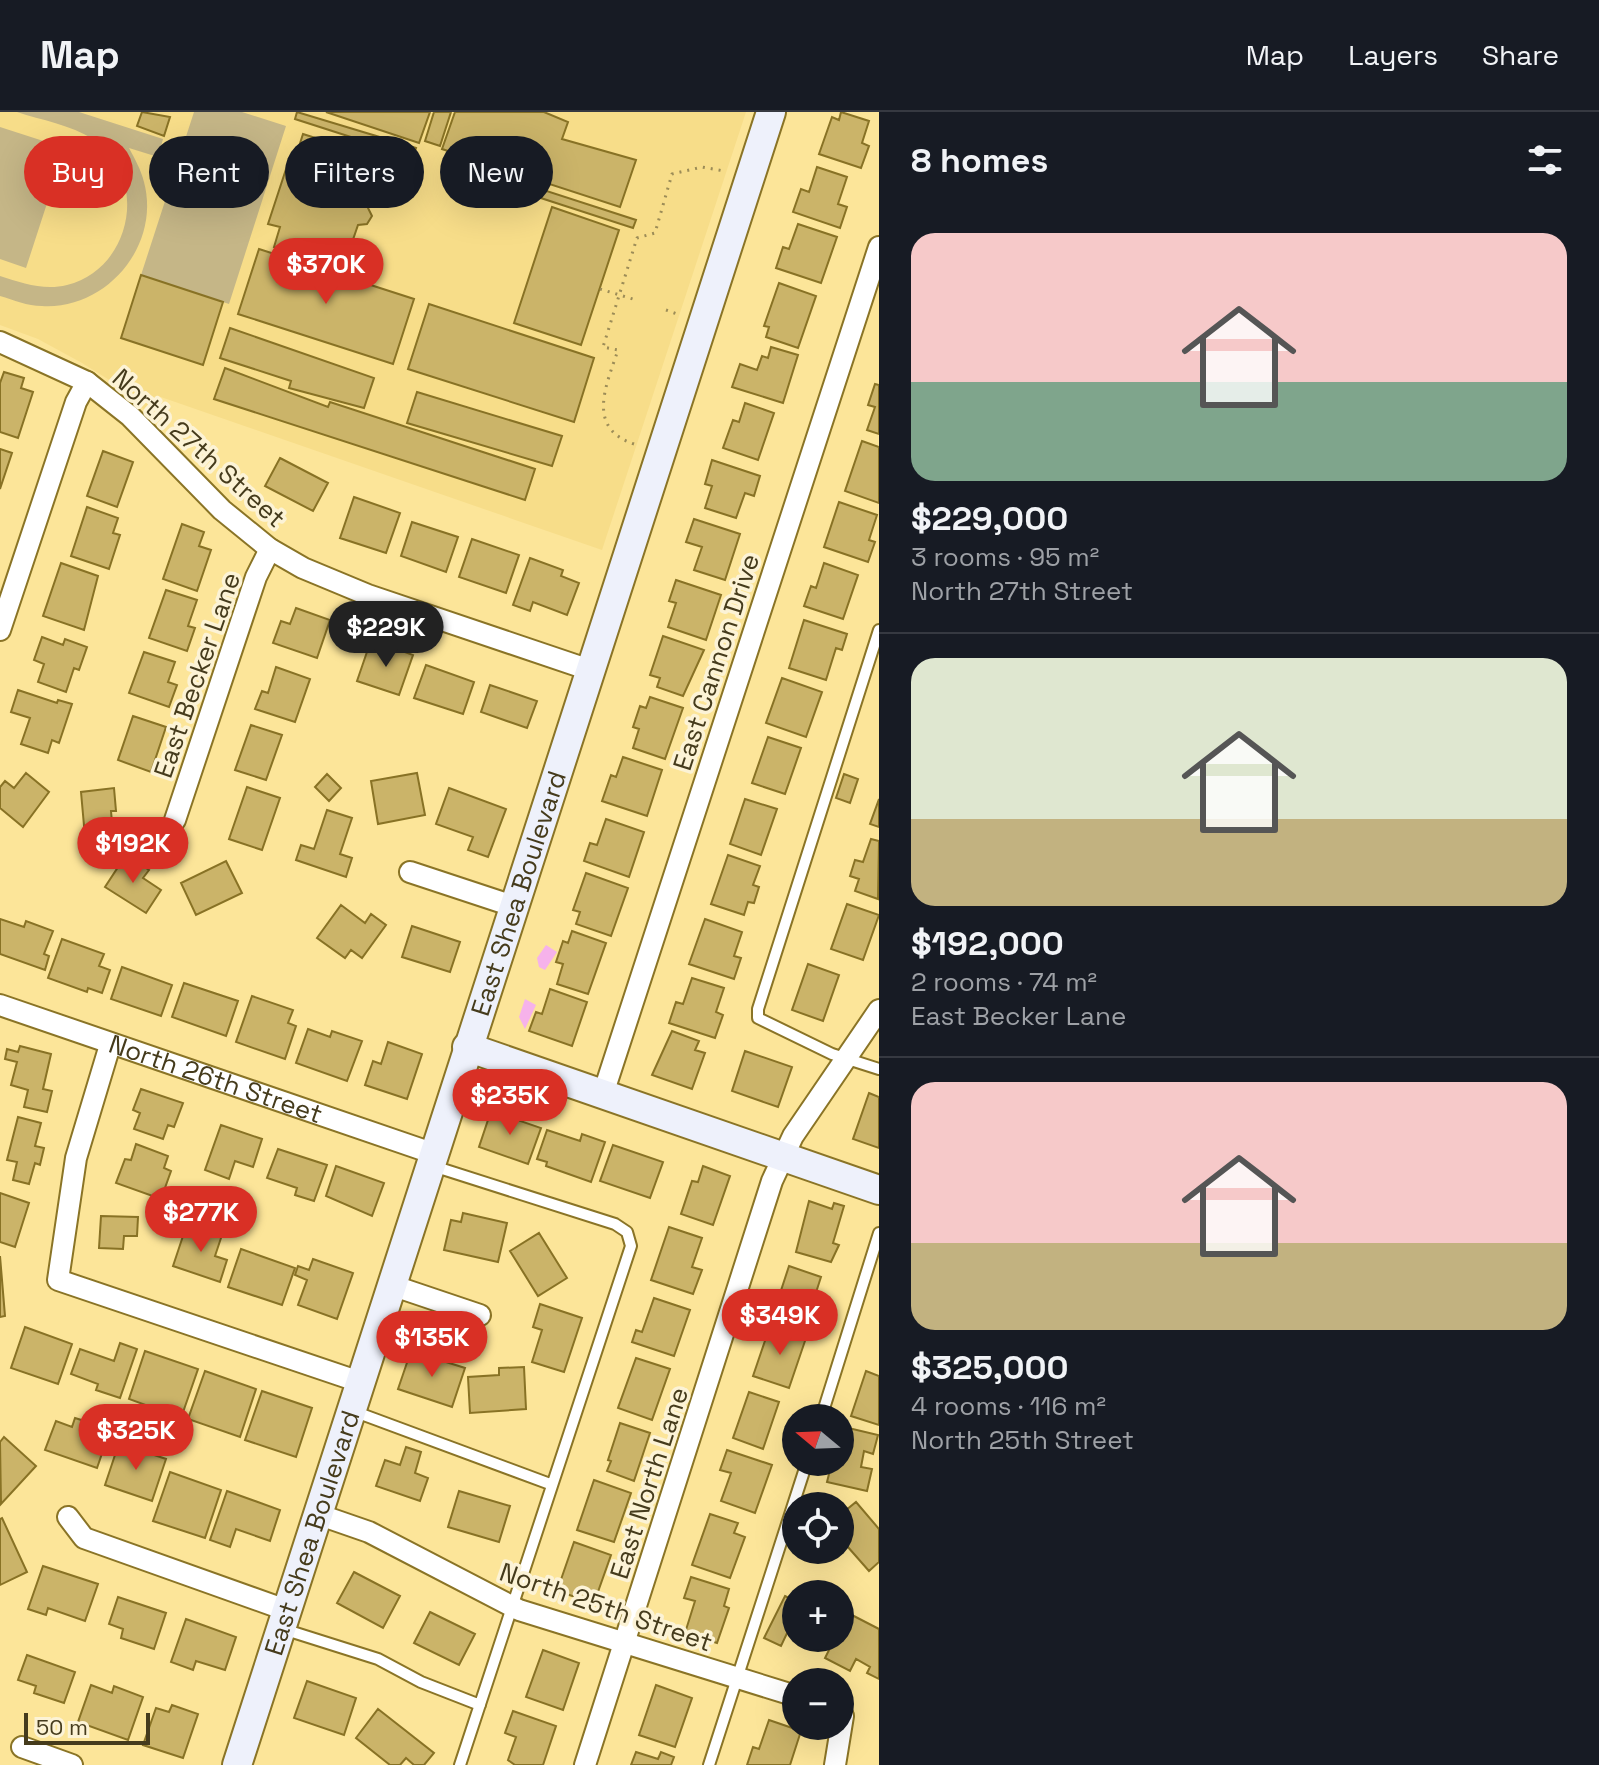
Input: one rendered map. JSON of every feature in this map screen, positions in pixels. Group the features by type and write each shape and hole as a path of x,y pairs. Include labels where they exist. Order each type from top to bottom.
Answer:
{"street":[{"name":"East Shea Boulevard","path":"245,1763 284,1619 350,1410 771,112"},
{"name":"East Cannon Drive","path":"603,1094 879,247"},
{"name":"North 27th Street","path":"0,342 87,382 130,416 222,510 270,549 335,583 590,670"},
{"path":"0,630 75,402 87,382"},
{"name":"East Becker Lane","path":"175,820 256,577 270,549"},
{"path":"410,872 513,906"},
{"name":"North 26th Street","path":"0,1005 430,1159"},
{"name":"East North Lane","path":"585,1765 782,1156 879,1010"},
{"path":"110,1045 76,1158 58,1280 360,1382"},
{"path":"467,1047 879,1190"},
{"path":"391,1285 480,1315"},
{"name":"North 25th Street","path":"317,1514 369,1532 513,1608 782,1692"},
{"path":"68,1517 84,1538 284,1619"},
{"path":"835,1765 838,1740"},
{"path":"22,1747 72,1765"}],"lane":[{"path":"879,630 758,1009 758,1018 879,1069"},
{"path":"430,1159 615,1224 627,1232 631,1246 550,1484 513,1608 460,1765"},
{"path":"825,1404 879,1233"},
{"path":"350,1410 550,1484"},
{"path":"709,1765 803,1476"},
{"path":"284,1619 378,1659 421,1682 480,1705"}],"path":[{"path":"634,444 611,431 602,415 602,401 618,350 603,347 637,238 655,233 672,174 702,167 724,171"},
{"path":"600,289 636,300"},
{"path":"666,310 677,314"}],"shaded area":[{"path":"0,112 746,112 602,550 158,396 151,416 119,386 82,363 38,339 0,325"},
{"path":"17,112 79,112 154,136 149,136 149,154 133,149 133,136 88,136 66,126"},
{"path":"194,112 242,112 286,126 269,179 269,136 186,136"},
{"path":"0,127 28,136 24,136 24,208 46,208 26,268 0,259"},
{"path":"133,156 143,178 147,206 144,229 136,250 123,270 107,285 87,297 65,304 36,306 0,296 0,276 50,287 67,285 89,276 106,261 119,242 127,208 133,208"},
{"path":"163,208 260,208 229,304 141,275"},
{"path":"546,945 557,952 545,970 539,967 537,958"},
{"path":"525,999 536,1005 525,1029 519,1017"}],"building":[{"path":"142,112 170,117 164,136 137,126"},
{"path":"297,112 376,136 348,136 295,119"},
{"path":"326,112 430,112 421,136 398,136"},
{"path":"434,112 451,112 443,136 440,136 440,146 425,141"},
{"path":"455,112 544,112 568,122 562,139 636,160 620,207 553,185 553,136 447,136"},
{"path":"841,112 869,121 862,143 869,146 861,168 819,154 832,117 839,120"},
{"path":"817,167 847,177 838,204 847,207 840,228 793,212 801,189 809,192"},
{"path":"285,172 285,208 368,208 372,216 367,224 358,225 344,266 274,247 280,227 268,224"},
{"path":"553,193 636,220 633,228 553,202"},
{"path":"552,208 619,230 581,345 514,323"},
{"path":"798,224 837,237 821,283 776,268 783,247 789,249"},
{"path":"259,249 414,299 393,364 238,314"},
{"path":"141,275 223,302 203,365 121,338"},
{"path":"779,283 816,296 798,348 766,337 769,327 764,326"},
{"path":"429,304 594,358 574,422 408,369"},
{"path":"230,328 374,378 364,408 289,388 291,381 220,358"},
{"path":"771,347 798,355 783,403 732,387 740,364 757,370 762,356 768,358"},
{"path":"225,368 328,407 330,402 535,469 525,500 214,399"},
{"path":"4,372 24,378 21,388 33,392 18,438 0,432 0,383"},
{"path":"875,384 879,385 879,434 867,430 875,407 868,405"},
{"path":"417,392 562,436 552,466 407,423"},
{"path":"745,403 774,413 758,460 723,448 733,420 739,422"},
{"path":"862,441 879,447 879,503 845,491"},
{"path":"0,449 12,453 0,489"},
{"path":"103,451 133,462 117,507 87,496"},
{"path":"280,458 328,483 313,511 265,486"},
{"path":"712,460 760,476 754,496 745,493 736,518 705,508 712,486 705,484"},
{"path":"354,497 400,513 386,553 340,538"},
{"path":"839,502 877,515 869,540 875,542 868,562 824,547"},
{"path":"87,507 118,518 113,533 120,535 109,569 71,556"},
{"path":"694,519 740,534 725,580 694,570 702,547 686,542"},
{"path":"412,522 458,537 446,572 401,556"},
{"path":"182,524 204,532 199,546 211,550 197,591 163,579"},
{"path":"472,539 519,555 506,593 459,577"},
{"path":"530,558 563,570 561,576 579,583 567,615 533,602 530,611 513,605"},
{"path":"61,563 98,576 84,630 43,616"},
{"path":"824,563 858,575 843,619 804,606 811,586 816,588"},
{"path":"676,580 721,595 706,640 668,627 676,603 669,601"},
{"path":"166,590 197,600 188,626 195,628 187,651 149,638"},
{"path":"296,608 330,620 317,658 273,643 281,621 290,624"},
{"path":"804,620 847,634 842,650 836,648 826,680 789,668"},
{"path":"663,636 704,650 683,696 657,687 660,678 650,675"},
{"path":"42,637 63,645 65,639 87,647 79,670 74,668 66,692 38,682 44,664 34,660"},
{"path":"386,645 413,655 399,695 357,681 368,649 383,654"},
{"path":"144,652 175,662 168,682 177,685 169,707 129,693"},
{"path":"426,665 474,682 463,714 414,698"},
{"path":"276,667 310,679 295,722 255,709 262,691 268,693"},
{"path":"782,678 822,692 806,737 766,723"},
{"path":"490,685 537,701 527,728 481,712"},
{"path":"18,690 57,703 58,700 72,704 59,743 52,740 48,753 21,744 30,718 11,712"},
{"path":"650,697 683,708 665,759 633,748 639,729 633,727 640,706 646,708"},
{"path":"133,716 166,727 151,772 118,760"},
{"path":"251,725 282,735 266,780 235,770"},
{"path":"768,737 801,748 785,794 752,783"},
{"path":"623,757 662,770 647,816 602,801 611,775 616,777"},
{"path":"26,773 49,792 23,827 0,808 0,787 5,781 14,788"},
{"path":"417,773 425,815 378,824 371,781"},
{"path":"327,774 341,788 329,801 315,787"},
{"path":"844,774 858,779 850,803 836,798"},
{"path":"247,787 280,798 262,850 229,839"},
{"path":"114,788 116,811 111,811 114,846 86,848 81,792"},
{"path":"449,788 506,809 488,857 468,850 473,837 436,824"},
{"path":"745,799 777,809 761,855 730,844"},
{"path":"879,799 879,827 870,824"},
{"path":"327,810 352,818 340,854 352,858 346,877 296,860 301,845 314,849"},
{"path":"606,819 644,832 629,877 584,861 590,843 597,845"},
{"path":"871,839 879,841 878,899 855,891 859,879 850,876 855,860 863,862"},
{"path":"126,855 149,870 143,878 161,890 146,913 105,887"},
{"path":"728,855 760,866 753,885 759,887 754,903 748,902 744,915 711,904"},
{"path":"226,861 242,893 196,915 181,883"},
{"path":"586,873 628,888 611,936 576,924 580,912 573,910"},
{"path":"847,904 879,915 863,960 831,949"},
{"path":"341,905 365,923 371,914 386,925 362,958 351,950 345,958 317,938"},
{"path":"0,919 24,927 26,921 53,931 44,954 49,956 45,970 0,954"},
{"path":"705,919 742,932 734,956 741,958 734,979 689,964"},
{"path":"412,926 460,942 450,972 402,957"},
{"path":"572,931 606,943 588,994 557,984 563,964 556,962 563,941 568,943"},
{"path":"62,939 104,954 99,966 110,970 102,993 88,988 87,992 48,978"},
{"path":"808,964 839,975 823,1021 792,1010"},
{"path":"122,967 172,985 161,1016 111,999"},
{"path":"692,978 724,988 716,1012 723,1015 715,1038 669,1023 676,1002 683,1004"},
{"path":"184,983 238,1001 226,1036 172,1017"},
{"path":"550,989 587,1002 572,1046 529,1031 536,1012 542,1014"},
{"path":"252,996 293,1010 288,1023 296,1026 285,1059 236,1042"},
{"path":"308,1029 330,1037 332,1031 362,1041 347,1081 296,1063"},
{"path":"672,1031 699,1041 695,1050 705,1053 692,1089 652,1075"},
{"path":"388,1042 422,1054 407,1099 365,1085 373,1061 381,1064"},
{"path":"20,1046 51,1054 43,1089 52,1091 47,1112 24,1107 28,1090 11,1085 17,1062 5,1059 7,1049 18,1052"},
{"path":"745,1051 792,1067 778,1107 732,1091"},
{"path":"141,1089 183,1103 174,1127 168,1125 163,1139 134,1129 140,1113 133,1110"},
{"path":"869,1093 879,1097 879,1148 853,1139"},
{"path":"491,1111 541,1128 528,1164 479,1147"},
{"path":"18,1117 41,1123 35,1146 44,1148 40,1165 35,1163 29,1184 13,1180 17,1162 7,1160"},
{"path":"221,1125 262,1139 253,1167 235,1161 229,1179 205,1170"},
{"path":"547,1130 580,1141 582,1134 605,1142 591,1182 546,1166 547,1162 537,1159"},
{"path":"136,1144 168,1156 164,1168 171,1171 161,1199 116,1183 125,1159 131,1160"},
{"path":"613,1145 663,1162 650,1198 600,1181"},
{"path":"278,1149 327,1165 314,1201 295,1195 297,1188 267,1178"},
{"path":"336,1166 384,1183 372,1216 326,1196"},
{"path":"703,1166 730,1176 713,1225 681,1214 692,1181 698,1182"},
{"path":"0,1193 29,1203 15,1247 0,1242"},
{"path":"809,1201 832,1209 834,1203 844,1206 833,1243 839,1245 831,1262 796,1252"},
{"path":"463,1213 507,1223 498,1262 444,1250 451,1220 461,1222"},
{"path":"101,1216 138,1217 137,1236 124,1236 123,1249 99,1248"},
{"path":"187,1224 222,1235 215,1256 227,1260 220,1282 173,1266"},
{"path":"669,1227 702,1238 692,1267 702,1270 693,1294 651,1280"},
{"path":"539,1233 567,1278 538,1296 510,1251"},
{"path":"241,1249 295,1268 282,1305 228,1287"},
{"path":"0,1256 5,1316 0,1317"},
{"path":"313,1259 353,1273 337,1319 298,1305 307,1280 295,1275 298,1266 309,1270"},
{"path":"789,1266 821,1277 810,1311 814,1313 809,1328 773,1315"},
{"path":"654,1298 690,1310 674,1356 632,1342 636,1330 642,1332"},
{"path":"540,1304 582,1318 564,1372 532,1362 542,1330 533,1327"},
{"path":"770,1326 806,1338 789,1388 753,1376"},
{"path":"25,1327 72,1344 58,1384 11,1368"},
{"path":"120,1343 137,1349 120,1398 96,1390 98,1384 71,1374 80,1349 114,1361"},
{"path":"145,1351 198,1369 181,1418 129,1399"},
{"path":"411,1351 465,1368 452,1407 398,1389"},
{"path":"636,1358 670,1369 652,1420 618,1408"},
{"path":"524,1367 526,1409 470,1413 468,1377 499,1375 499,1368"},
{"path":"205,1371 256,1389 240,1437 188,1419"},
{"path":"866,1371 879,1376 879,1425 854,1417 854,1407"},
{"path":"262,1391 312,1408 296,1457 245,1440"},
{"path":"749,1392 779,1402 763,1449 733,1438"},
{"path":"75,1418 94,1424 91,1433 107,1439 97,1468 45,1450 56,1421 72,1427"},
{"path":"620,1423 650,1433 634,1481 607,1471"},
{"path":"854,1429 878,1435 873,1454 864,1451 861,1467 872,1469 867,1491 827,1482 828,1476 854,1476"},
{"path":"4,1437 36,1466 1,1504 0,1442"},
{"path":"119,1443 166,1459 152,1501 105,1485"},
{"path":"406,1447 421,1452 415,1473 428,1478 420,1501 376,1486 385,1460 400,1465"},
{"path":"727,1450 772,1465 755,1513 721,1501 731,1473 720,1470"},
{"path":"170,1472 221,1490 205,1538 153,1521"},
{"path":"594,1480 631,1493 614,1542 577,1530"},
{"path":"227,1491 280,1510 270,1541 236,1529 230,1547 210,1540"},
{"path":"459,1491 510,1506 499,1542 448,1527"},
{"path":"856,1502 879,1529 879,1562 869,1571 854,1554"},
{"path":"710,1514 738,1523 734,1533 745,1537 730,1578 692,1565"},
{"path":"0,1519 27,1572 0,1585"},
{"path":"574,1542 611,1555 594,1603 557,1591"},
{"path":"43,1566 98,1584 85,1621 48,1608 46,1615 28,1609"},
{"path":"354,1572 400,1596 383,1628 337,1603"},
{"path":"691,1577 729,1589 724,1606 729,1608 717,1643 685,1633 695,1601 684,1598"},
{"path":"118,1597 166,1613 154,1649 121,1638 123,1629 109,1624"},
{"path":"782,1602 781,1646 764,1638"},
{"path":"430,1612 475,1634 459,1665 414,1643"},
{"path":"854,1616 879,1629 879,1679 867,1673 870,1667 856,1659 852,1668 844,1668 825,1658 828,1652 854,1652"},
{"path":"186,1619 236,1637 225,1670 196,1661 193,1670 171,1662"},
{"path":"543,1650 579,1663 563,1710 526,1697"},
{"path":"27,1655 75,1672 64,1703 34,1693 36,1686 18,1680"},
{"path":"307,1681 356,1698 344,1735 294,1718"},
{"path":"91,1685 112,1693 114,1686 143,1697 128,1740 78,1722"},
{"path":"656,1685 692,1698 675,1747 639,1735"},
{"path":"172,1705 198,1714 183,1758 143,1745 156,1708 169,1712"},
{"path":"378,1709 434,1753 424,1765 414,1765 406,1758 400,1765 390,1765 356,1738"},
{"path":"513,1711 556,1726 543,1765 515,1765 508,1760 516,1737 505,1733"},
{"path":"769,1720 782,1724 782,1740 798,1740 790,1765 747,1765 753,1747 759,1749"},
{"path":"636,1752 658,1759 661,1752 674,1757 671,1765 631,1765"}]}
